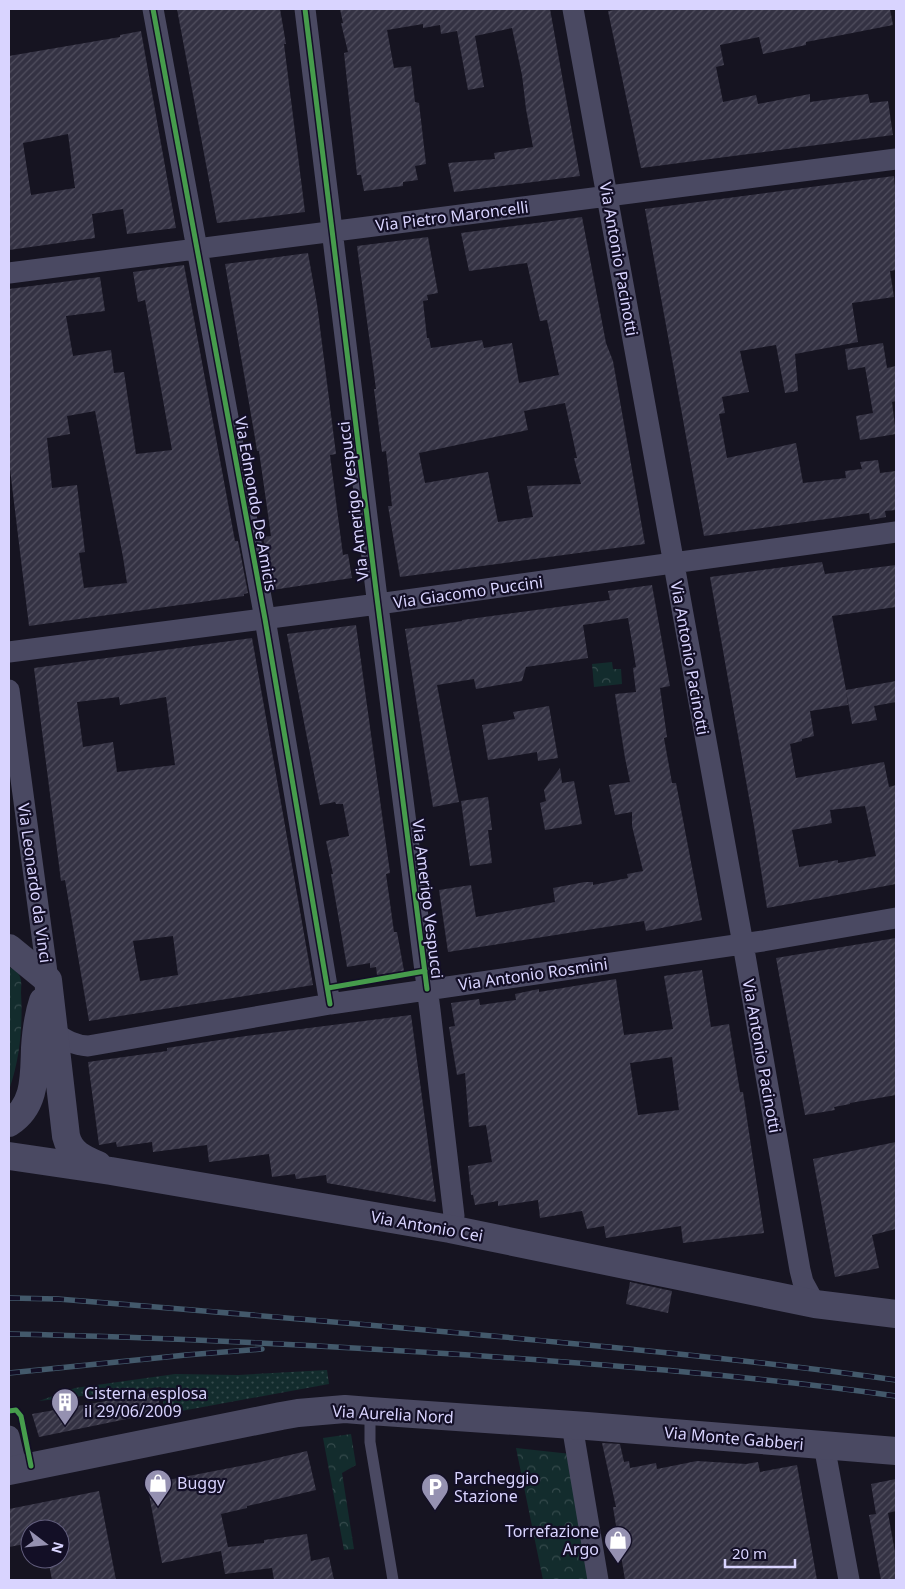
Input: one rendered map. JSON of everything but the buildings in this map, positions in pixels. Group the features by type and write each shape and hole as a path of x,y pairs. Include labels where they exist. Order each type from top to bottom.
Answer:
{"street":[{"name":"Via Edmondo De Amicis","path":"153,9 264,618 330,1004"},
{"name":"Via Amerigo Vespucci","path":"305,9 454,1216"},
{"name":"Via Antonio Pacinotti","path":"574,9 800,1270 815,1304"},
{"name":"Via Pietro Maroncelli","path":"9,273 896,159"},
{"name":"Via Giacomo Puccini","path":"9,652 378,604 896,532"},
{"name":"Via Leonardo da Vinci","path":"9,690 55,1033 65,1129 69,1146 78,1156 111,1171"},
{"name":"Via Antonio Rosmini","path":"55,1033 77,1045 88,1046 330,1004 743,944 896,918"},
{"path":"9,948 21,956 48,983"},
{"name":"Via Leonardo da Vinci","path":"9,1123 23,1110 31,1095 39,1015 48,983"},
{"name":"Via Antonio Cei","path":"9,1156 111,1171 450,1229 815,1304 896,1314"},
{"name":"Via Antonio Cei","path":"844,1308 896,1298"},
{"name":"Via Aurelia Nord","path":"13,1470 298,1413 345,1409 572,1425"},
{"path":"572,1425 598,1580"},
{"name":"Via Monte Gabberi","path":"572,1425 896,1451"},
{"path":"9,1436 13,1470"},
{"path":"824,1445 849,1580"}],"lane":[{"path":"370,1410 370,1442 393,1580"}],"green space":[{"path":"612,662 613,669 621,669 622,684 594,687 592,664"},
{"path":"9,967 17,972 21,979 22,1017 18,1054 9,1090"},
{"path":"327,1370 329,1384 165,1414 161,1387 39,1401 75,1388 175,1374 238,1375"},
{"path":"351,1434 356,1465 342,1473 354,1549 344,1550 323,1438"},
{"path":"516,1448 571,1454 592,1580 543,1580"}],"railway":[{"path":"9,1298 58,1299 318,1320 736,1360 896,1380"},
{"path":"9,1334 239,1342 469,1355 683,1372 896,1396"},
{"path":"9,1373 262,1349"}],"cycle path":[{"path":"153,9 265,619 330,1004"},
{"path":"305,9 427,989"},
{"path":"328,988 425,971"},
{"path":"9,1411 16,1410 21,1416 31,1466"}],"place":[{"name":"Cisterna esplosa il 29/06/2009","path":"65,1426"},
{"name":"Buggy","path":"158,1507"},
{"name":"Parcheggio Stazione","path":"435,1511"},
{"name":"Torrefazione Argo","path":"618,1564"}]}
